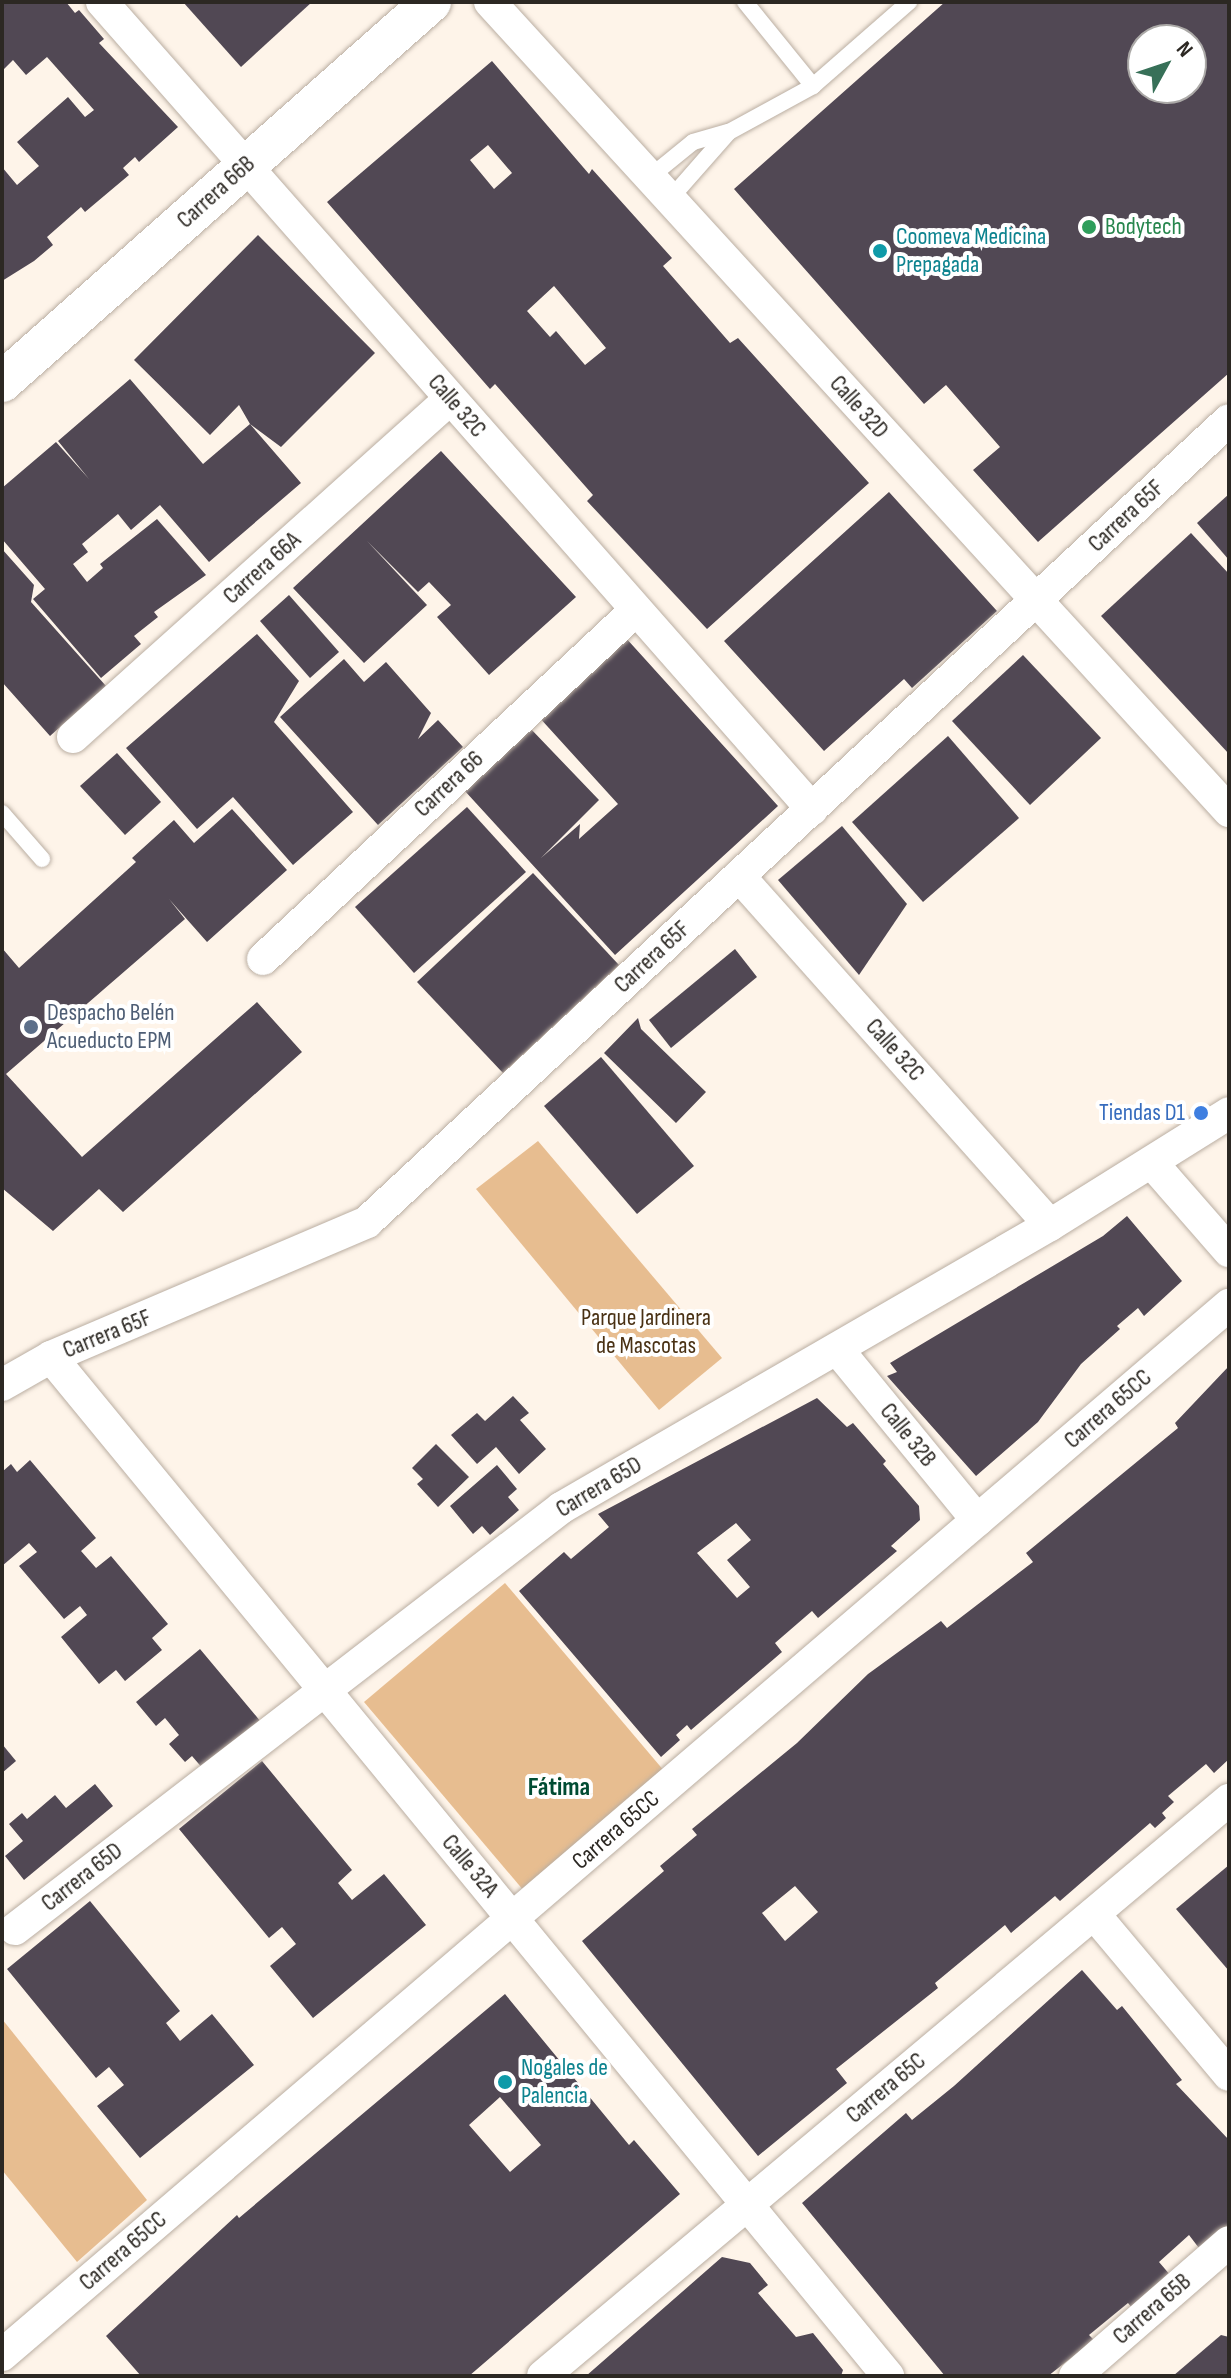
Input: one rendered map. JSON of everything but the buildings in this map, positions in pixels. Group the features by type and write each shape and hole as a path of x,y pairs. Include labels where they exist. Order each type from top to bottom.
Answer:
{"street":[{"name":"Calle 32C","path":"102,2 812,809"},
{"name":"Carrera 66B","path":"2,382 431,2"},
{"name":"Calle 32D","path":"490,2 1228,808"},
{"name":"Carrera 66A","path":"73,737 450,399"},
{"name":"Carrera 65F","path":"2,1385 51,1357 367,1222 1229,420"},
{"name":"Carrera 66","path":"263,959 636,610"},
{"name":"Calle 32C","path":"739,876 1050,1225"},
{"name":"Carrera 65D","path":"15,1929 561,1508 1050,1225 1153,1164 1229,1113"},
{"path":"1153,1164 1229,1251"},
{"name":"Carrera 65CC","path":"2,2355 1229,1305"},
{"name":"Calle 32B","path":"838,1350 977,1520"},
{"name":"Calle 32A","path":"51,1357 888,2376"},
{"name":"Carrera 65C","path":"543,2376 1229,1800"},
{"path":"1094,1914 1229,2075"},
{"name":"Carrera 65B","path":"1075,2376 1229,2242"}],"lane":[{"path":"745,2 813,86"},
{"path":"660,188 729,132 813,86 909,2"},
{"path":"660,188 693,142 729,132"},
{"path":"2,813 42,859"}],"green space":[{"name":"Parque Jardinera de Mascotas","path":"538,1141 722,1358 659,1410 476,1189"},
{"path":"505,1583 665,1772 524,1891 364,1702"},
{"path":"2,2019 147,2200 77,2262 2,2170"}],"place":[{"name":"Bodytech","path":"1089,227"},
{"name":"Coomeva Medicina Prepagada","path":"880,251"},
{"name":"Despacho Belén Acueducto EPM","path":"31,1027"},
{"name":"Tiendas D1","path":"1201,1113"},
{"name":"Nogales de Palencia","path":"505,2082"}],"district":[{"name":"Fátima","path":"559,1788"}]}
